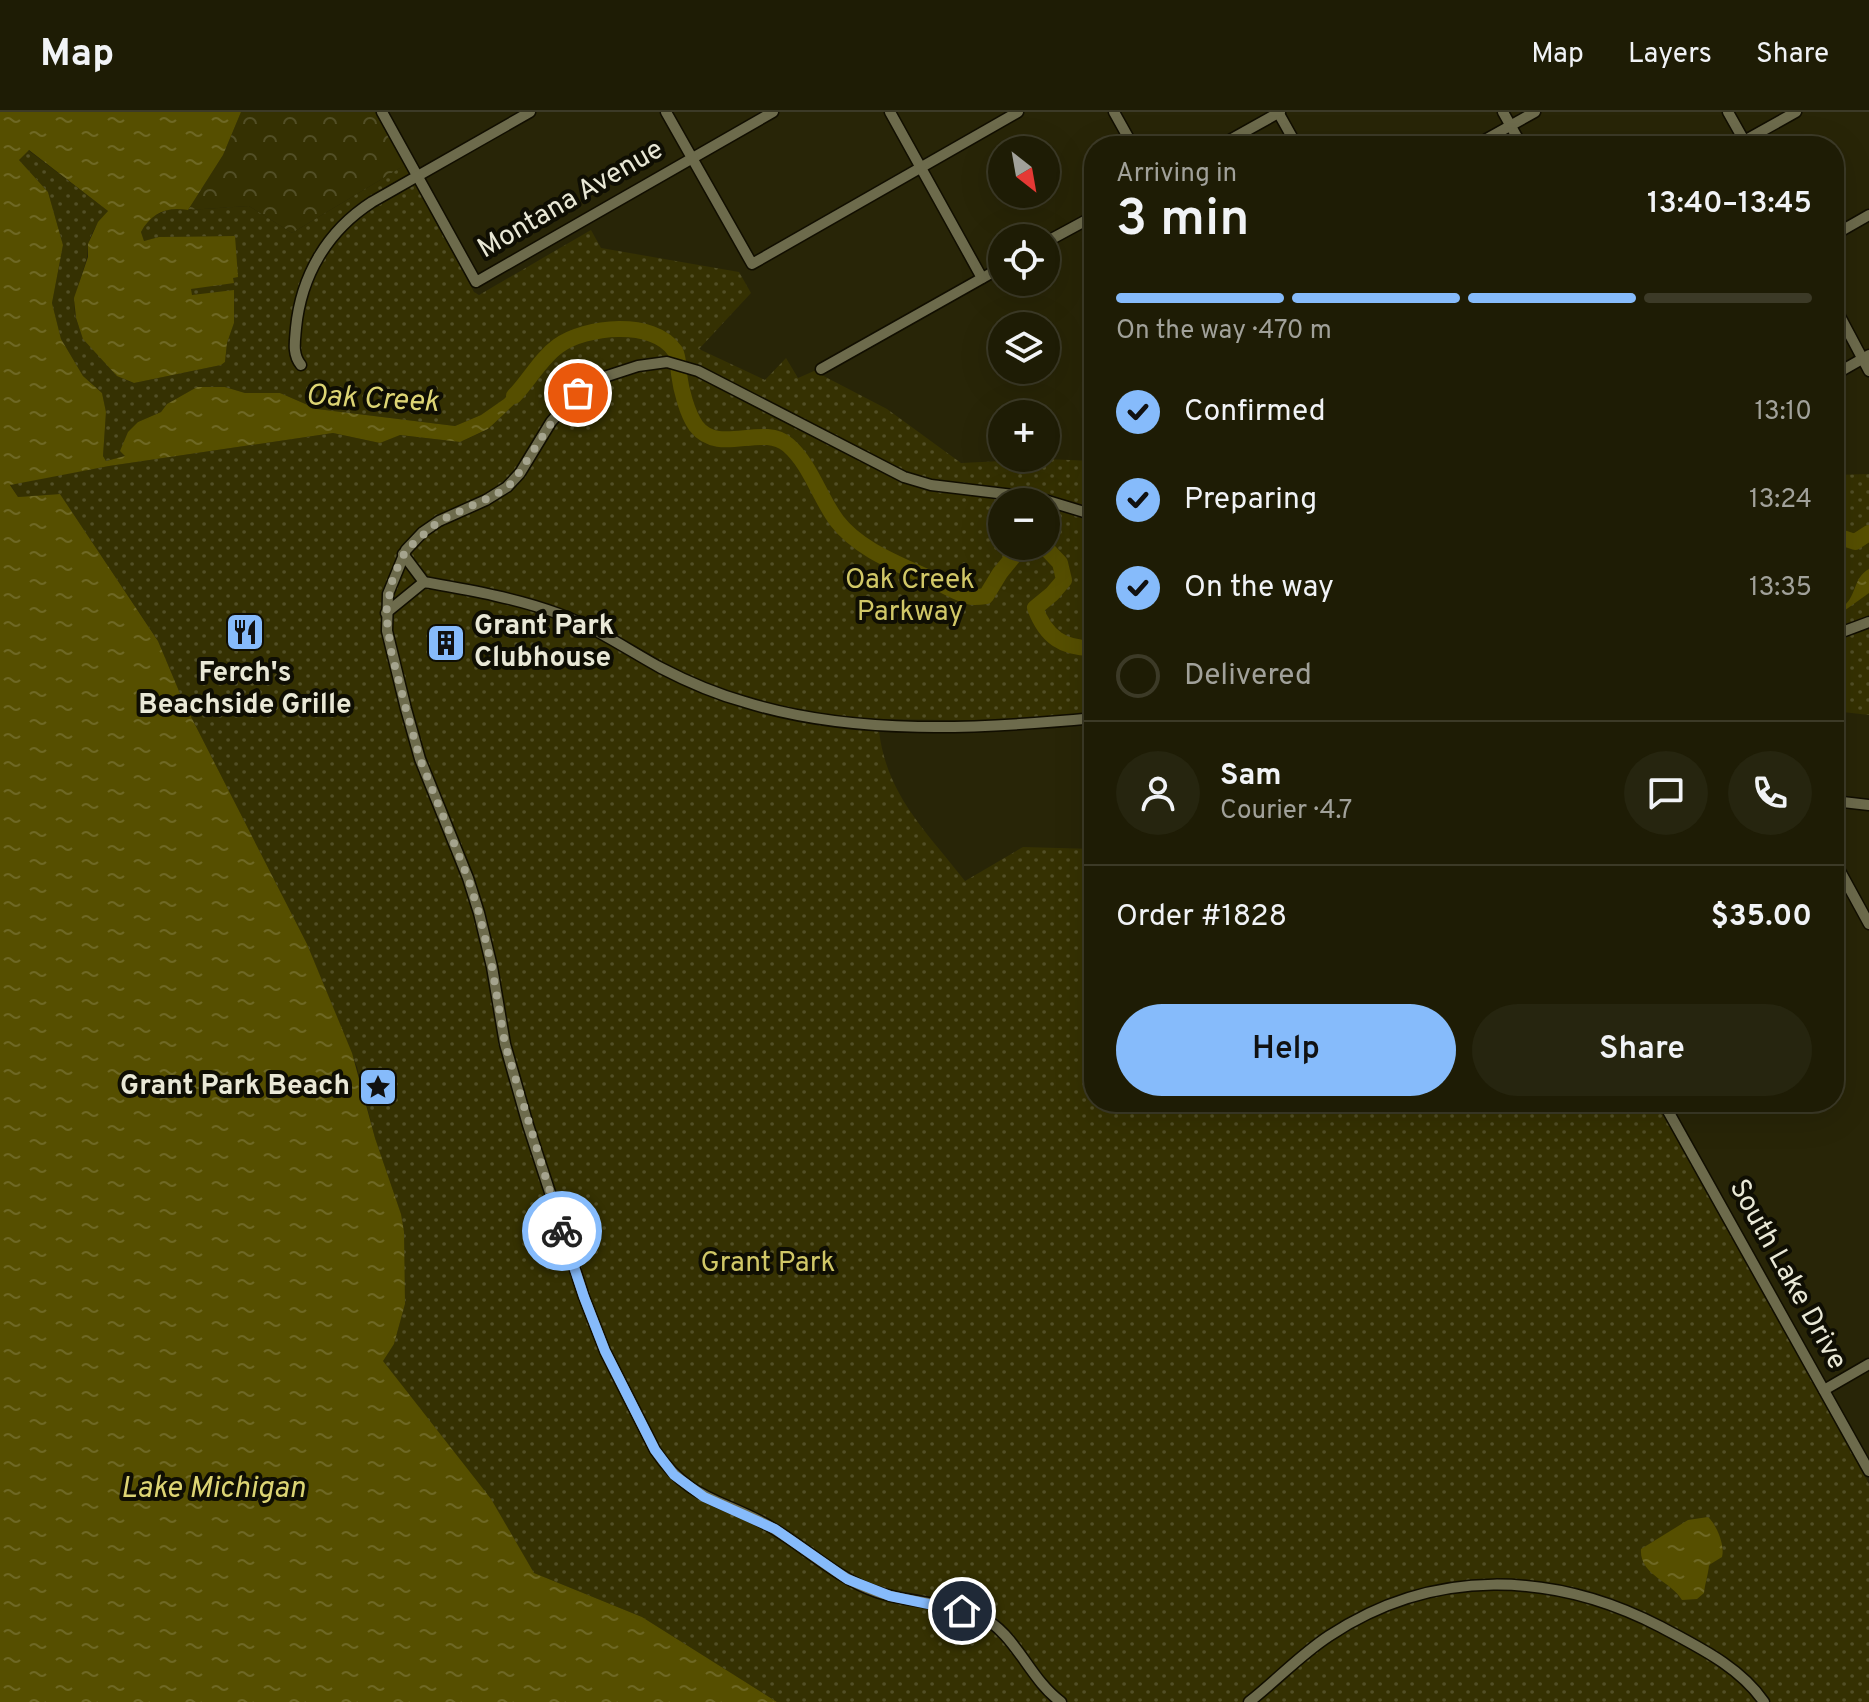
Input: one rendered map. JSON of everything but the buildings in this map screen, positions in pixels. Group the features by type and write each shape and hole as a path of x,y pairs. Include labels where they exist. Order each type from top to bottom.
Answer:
{"street":[{"path":"382,112 418,177"},
{"path":"301,365 296,360 294,349 299,309 310,271 332,236 358,211 530,112"},
{"path":"666,112 752,264 1018,112"},
{"name":"Montana Avenue","path":"418,177 476,282 773,112"},
{"path":"890,112 982,278"},
{"path":"1114,112 1127,136"},
{"path":"1237,136 1279,112 1292,136"},
{"path":"1503,112 1516,136"},
{"path":"1492,136 1535,112"},
{"path":"1728,112 1738,136"},
{"path":"1756,136 1796,112"},
{"path":"1844,229 1869,215"},
{"path":"1060,234 1084,221"},
{"path":"821,369 988,275"},
{"path":"1844,321 1866,357 1869,371"},
{"path":"1844,369 1866,357"},
{"path":"1061,1702 1038,1681 1003,1633 989,1622 962,1611 874,1591 847,1579 775,1529 688,1487 655,1450 605,1351 584,1297 505,1044 492,967 472,889 420,759 391,651 386,613 388,594 403,554 430,527 497,494 513,482 559,411 590,383 638,366 667,362 721,381 904,477 931,485 1038,498 1084,512"},
{"path":"403,554 424,582 489,594 560,614 704,688 794,715 858,723 935,726 1016,725 1084,719"},
{"path":"386,613 424,582"},
{"path":"1844,631 1869,622"},
{"path":"1844,802 1869,805"},
{"path":"1844,878 1869,924"},
{"name":"South Lake Drive","path":"1669,1112 1869,1471"},
{"path":"1824,1390 1869,1364"},
{"path":"1249,1702 1326,1638 1375,1611 1444,1589 1515,1583 1585,1595 1642,1618 1724,1662 1764,1702"}],"green space":[{"path":"241,112 375,112 405,165 292,233 249,206 188,210 223,155"},
{"name":"Grant Park","path":"28,150 108,211 90,238 75,301 77,321 82,332 101,357 120,376 134,383 221,365 225,362 234,323 191,295 190,289 233,278 235,236 160,237 144,241 141,232 149,218 174,207 188,210 249,206 292,233 405,165 474,292 479,295 591,230 601,248 739,272 751,293 699,349 765,380 786,358 798,378 814,371 887,409 961,463 988,462 988,472 1060,472 1060,460 1084,461 1084,715 1021,721 878,719 887,767 896,788 920,825 965,881 1023,847 1084,849 1084,1112 1663,1112 1869,1484 1869,1702 777,1702 642,1617 534,1573 490,1499 382,1361 394,1344 405,1304 401,1214 375,1138 357,1067 307,944 184,703 149,627 60,494 18,497 10,484 333,433 380,443 399,435 460,442 489,429 525,376 504,399 481,415 455,426 317,409 280,393 245,393 225,387 197,387 167,404 161,412 138,422 125,456 106,461 103,456 106,412 102,393 83,376 61,339 52,303 63,245 48,192 19,160"},
{"path":"1869,474 1869,715 1844,712 1844,475"}],"water":[{"name":"Lake Michigan","path":"0,112 241,112 223,155 188,210 160,212 141,232 144,241 159,237 235,236 238,277 233,278 234,283 191,289 192,295 234,290 234,323 225,362 221,365 134,383 117,376 83,339 74,298 88,257 88,244 98,222 108,211 29,150 19,160 48,192 63,245 52,303 61,339 83,376 102,393 106,412 103,456 106,461 125,456 120,451 128,432 138,422 161,412 167,404 197,387 225,387 245,393 280,393 317,409 455,426 481,415 504,399 526,376 529,382 524,395 488,429 460,442 400,435 380,443 333,433 109,466 10,485 18,497 60,494 158,641 184,703 307,944 352,1053 375,1138 401,1214 405,1304 394,1344 383,1361 491,1499 534,1573 642,1617 777,1702 0,1702"},
{"path":"1869,569 1869,593 1844,611 1844,606"},
{"path":"1708,1517 1720,1536 1722,1557 1709,1565 1704,1593 1697,1599 1682,1600 1650,1572 1641,1549 1688,1520"}],"waterway":[{"name":"Oak Creek","path":"514,396 546,357 570,339 601,330 636,330 652,334 675,351 690,415 705,435 716,439 766,437 788,445 803,462 837,521 869,549 970,597 986,596 1011,560"},
{"name":"Oak Creek","path":"1844,538 1855,542 1869,533"},
{"name":"Oak Creek","path":"1057,560 1064,580 1035,608 1050,634 1065,643 1084,648"}],"way so far":[{"path":"562,1231 505,1044 479,913 455,843 420,759 391,651 386,613 393,577 406,550 439,521 486,500 513,482 559,411 578,393"}],"place":[{"name":"Ferch's Beachside Grille","path":"245,632"},
{"name":"Grant Park Clubhouse","path":"446,643"},
{"name":"Grant Park Beach","path":"378,1087"}],"route":[{"path":"562,1231 605,1351 655,1450 674,1475 704,1497 775,1529 847,1579 890,1596 962,1611"}],"park label":[{"name":"Oak Creek Parkway","path":"910,597"}]}
